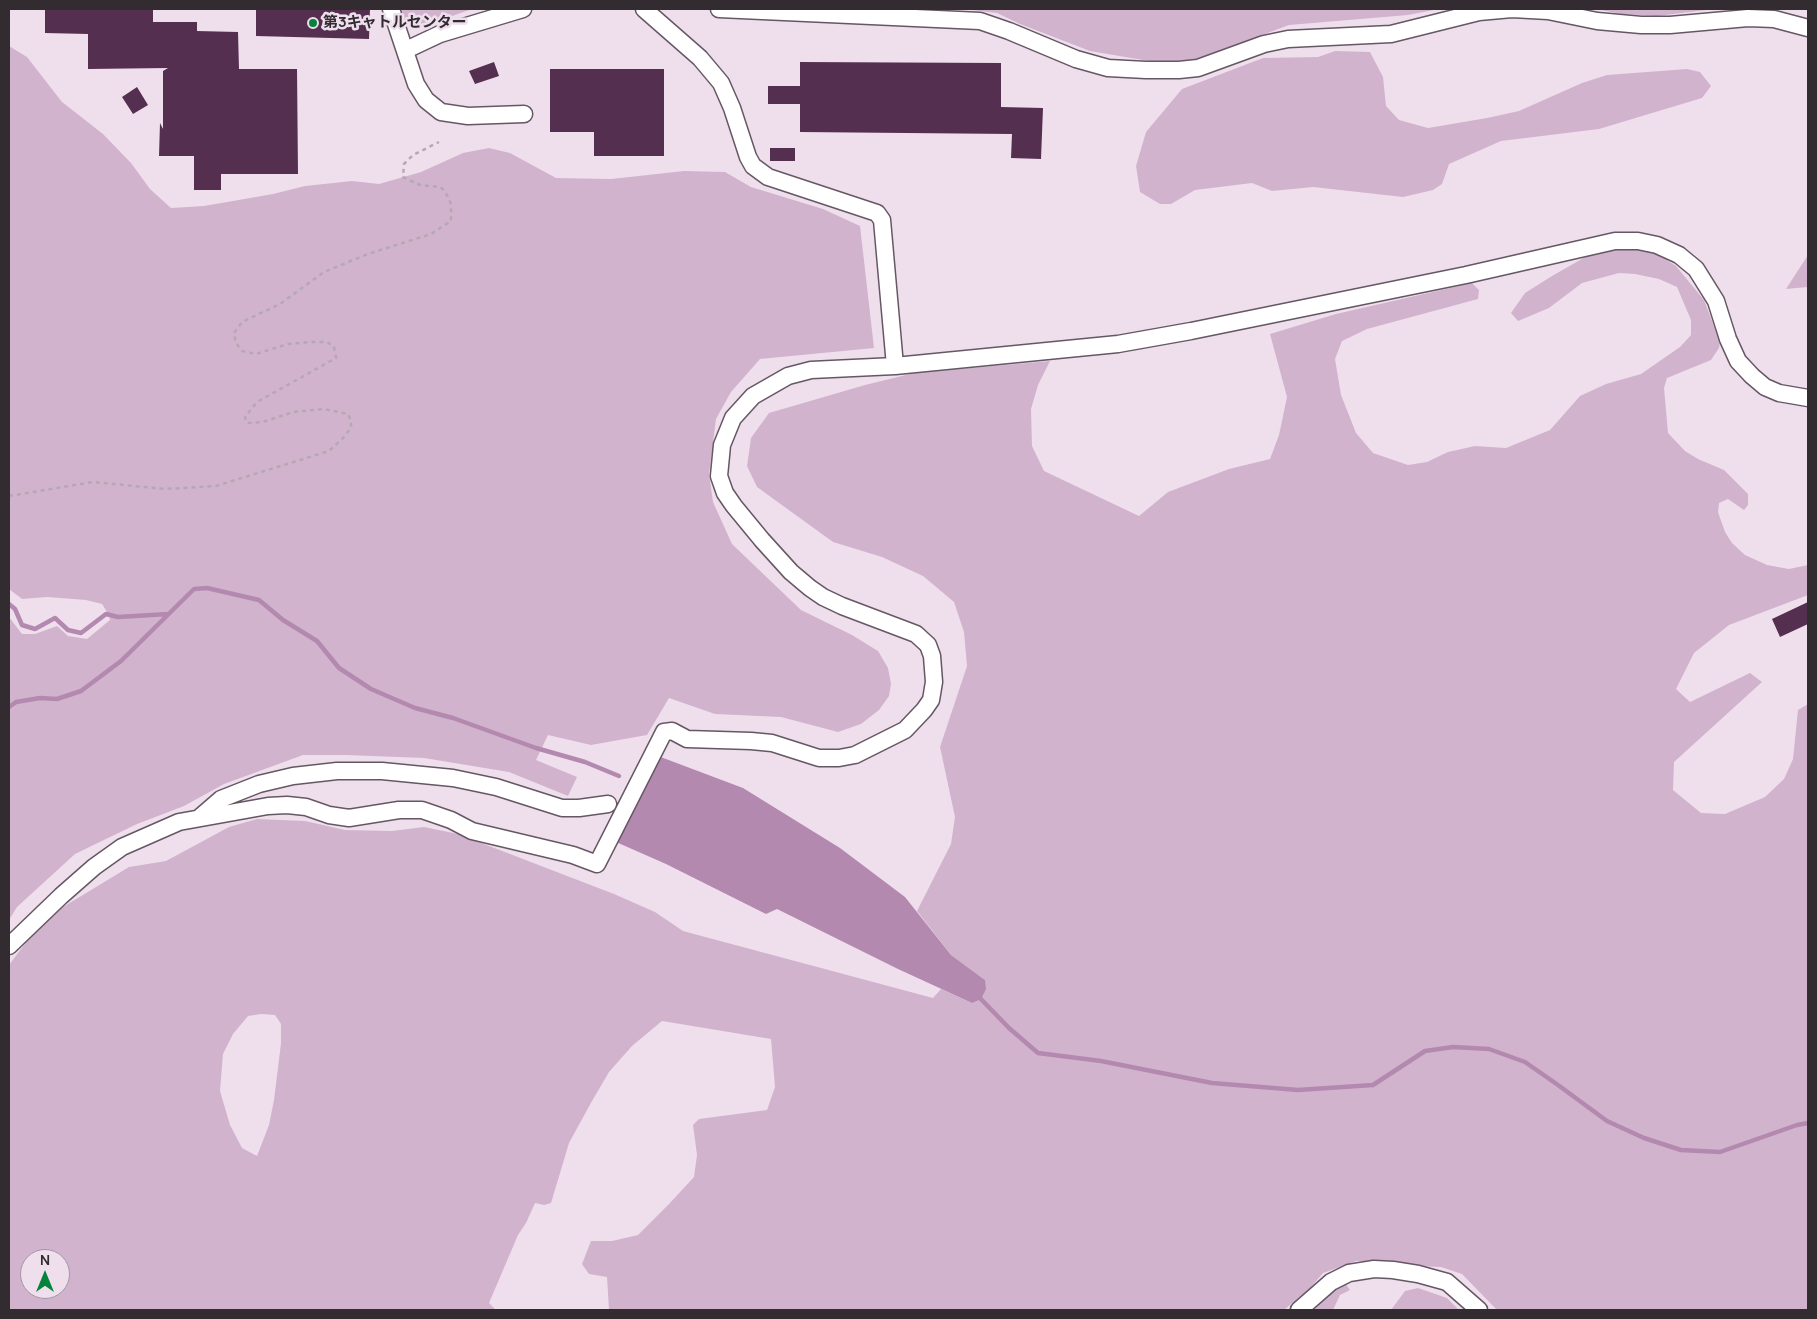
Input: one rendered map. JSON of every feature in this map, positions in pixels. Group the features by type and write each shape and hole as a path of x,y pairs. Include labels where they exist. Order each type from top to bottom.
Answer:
{"street":[{"path":"391,9 416,84 426,100 441,112 468,116 524,114"},
{"path":"406,50 440,34 523,9"},
{"path":"644,9 700,58 721,83 753,166 768,177 877,213 882,220 895,366"},
{"path":"719,9 980,21 1076,59 1108,68 1146,70 1198,68 1264,44 1288,39 1391,34 1479,12 1504,10 1548,11 1597,21 1641,25 1670,25 1748,18 1774,19 1808,28"},
{"path":"9,946 94,867 122,847 179,822 268,806 287,805 306,807 329,815 349,818 398,810 422,810 451,820 472,831 573,856 597,864 664,732 672,731 687,738 772,743 819,758 839,758 855,755 905,730 931,700 934,682 932,656 928,645 910,631 842,606 810,588 791,572 734,506 725,493 719,476 722,445 733,418 752,396 788,376 811,370 895,366 1118,344 1190,332 1466,275 1616,241 1638,241 1658,244 1679,256 1696,269 1716,301 1728,339 1738,361 1752,376 1765,387 1778,393 1808,398"},
{"path":"199,818 221,799 259,784 293,776 336,771 382,771 453,778 496,787 562,808 608,804"},
{"path":"1299,1310 1331,1282 1349,1273 1374,1269 1418,1274 1447,1282 1479,1310"}],"path":[{"path":"9,496 93,482 165,489 216,486 329,451 343,438 350,428 351,421 348,414 324,409 293,412 264,422 247,423 245,417 257,402 336,358 334,347 326,342 310,342 288,344 256,354 242,351 236,343 234,334 242,322 280,304 324,272 368,254 431,234 451,221 451,204 445,191 440,187 420,185 403,178 404,164 413,155 439,142"}],"shaded area":[{"path":"401,9 472,9 418,28 405,19"},
{"path":"962,9 1439,9 1408,15 1289,25 1195,60 1155,62 1090,51 997,13"},
{"path":"1596,9 1715,9 1657,16 1621,14"},
{"path":"9,46 27,57 62,102 103,134 131,163 150,189 171,208 204,206 273,194 305,186 352,181 379,184 421,172 463,153 489,148 510,153 556,178 611,179 684,171 725,172 751,187 823,209 860,226 874,348 760,359 731,392 716,419 709,474 713,502 732,544 801,610 852,635 878,651 888,668 891,684 889,696 879,710 861,724 838,732 781,717 715,714 669,698 647,735 591,745 548,735 536,760 577,777 568,796 509,772 424,758 303,755 224,784 184,806 137,824 75,854 17,907 9,920 9,617 22,634 35,634 57,626 68,636 87,639 110,620 102,604 86,600 47,597 22,599 9,589"},
{"path":"1335,51 1370,52 1383,77 1386,106 1399,120 1428,128 1519,111 1582,83 1607,75 1687,69 1700,72 1711,86 1702,98 1599,129 1501,141 1449,164 1442,184 1433,190 1403,197 1313,187 1272,191 1252,183 1195,190 1171,204 1160,204 1140,192 1136,166 1146,132 1182,89 1263,58 1318,57"},
{"path":"1637,248 1659,255 1676,266 1704,300 1720,342 1719,348 1711,360 1667,378 1664,388 1668,433 1685,451 1724,470 1748,494 1748,505 1744,510 1728,499 1719,503 1718,512 1725,532 1732,543 1745,555 1767,565 1789,569 1808,565 1808,595 1729,625 1694,653 1676,689 1690,702 1750,673 1762,682 1674,762 1673,790 1701,813 1725,814 1765,797 1784,779 1793,759 1798,710 1808,704 1808,1310 1497,1310 1462,1274 1441,1267 1414,1266 1392,1262 1356,1261 1323,1273 1311,1287 1284,1310 609,1310 607,1277 589,1274 582,1264 591,1241 612,1241 638,1235 694,1177 697,1155 693,1125 699,1119 767,1110 775,1087 771,1039 662,1021 632,1046 609,1072 592,1101 569,1143 551,1203 544,1205 535,1203 518,1235 489,1303 496,1310 9,1310 9,965 30,937 63,907 129,867 166,861 229,827 257,819 305,821 345,830 392,831 424,827 458,834 614,894 655,912 683,931 933,998 941,989 972,1003 985,980 951,955 917,911 951,844 955,817 940,747 967,666 964,632 954,602 923,576 882,557 833,542 757,487 747,466 751,438 769,413 914,373 1050,361 1038,385 1031,409 1032,446 1044,471 1139,516 1168,492 1229,469 1270,459 1279,435 1287,397 1270,334 1336,314 1472,283 1479,290 1478,299 1367,329 1342,341 1335,359 1341,395 1356,433 1373,453 1408,465 1427,462 1448,452 1475,446 1506,448 1550,430 1580,396 1606,384 1641,374 1680,347 1691,335 1691,320 1677,287 1659,279 1635,274 1619,273 1582,283 1549,308 1518,321 1511,313 1525,293 1594,252","holes":["261,1014 275,1015 281,1024 281,1043 274,1100 269,1125 257,1156 242,1148 230,1125 220,1091 223,1054 233,1034 248,1016"]},
{"path":"1808,255 1808,287 1786,289"},
{"path":"658,756 743,788 840,848 905,897 951,955 985,980 986,989 981,999 972,1003 898,969 777,909 766,914 666,864 616,842"},
{"path":"1345,1283 1350,1290 1340,1295 1333,1310 1314,1310 1329,1295"},
{"path":"1418,1288 1447,1298 1459,1310 1391,1310 1405,1291"}],"building":[{"path":"45,9 153,9 153,22 197,22 197,31 238,32 239,69 297,69 298,174 221,174 221,190 194,190 194,156 159,156 160,123 163,129 163,71 168,68 88,69 88,34 45,33"},
{"name":"第3キャトルセンター","path":"256,9 370,9 369,39 256,36"},
{"path":"494,62 499,76 475,84 469,71"},
{"path":"800,62 1001,63 1001,107 1043,108 1041,159 1011,158 1012,134 800,132 800,104 768,104 768,86 800,86"},
{"path":"550,69 664,69 664,156 594,156 594,132 550,132"},
{"path":"137,87 148,105 133,114 122,97"},
{"path":"770,148 795,148 795,161 770,161"},
{"path":"1808,602 1808,624 1780,637 1772,619"}],"waterway":[{"path":"9,707 16,702 40,698 57,699 81,691 121,661 194,589 207,588 259,600 283,620 317,641 339,668 371,689 415,708 453,718 536,748 585,762 619,776"},
{"path":"9,604 15,609 22,625 35,629 55,618 68,630 81,633 106,614 118,617 168,614"},
{"path":"978,996 1009,1028 1038,1053 1101,1061 1212,1083 1298,1090 1373,1085 1425,1051 1453,1047 1489,1049 1525,1062 1607,1121 1644,1138 1681,1150 1720,1152 1797,1125 1808,1123"}],"place":[{"name":"第3キャトルセンター","path":"313,23"}]}
